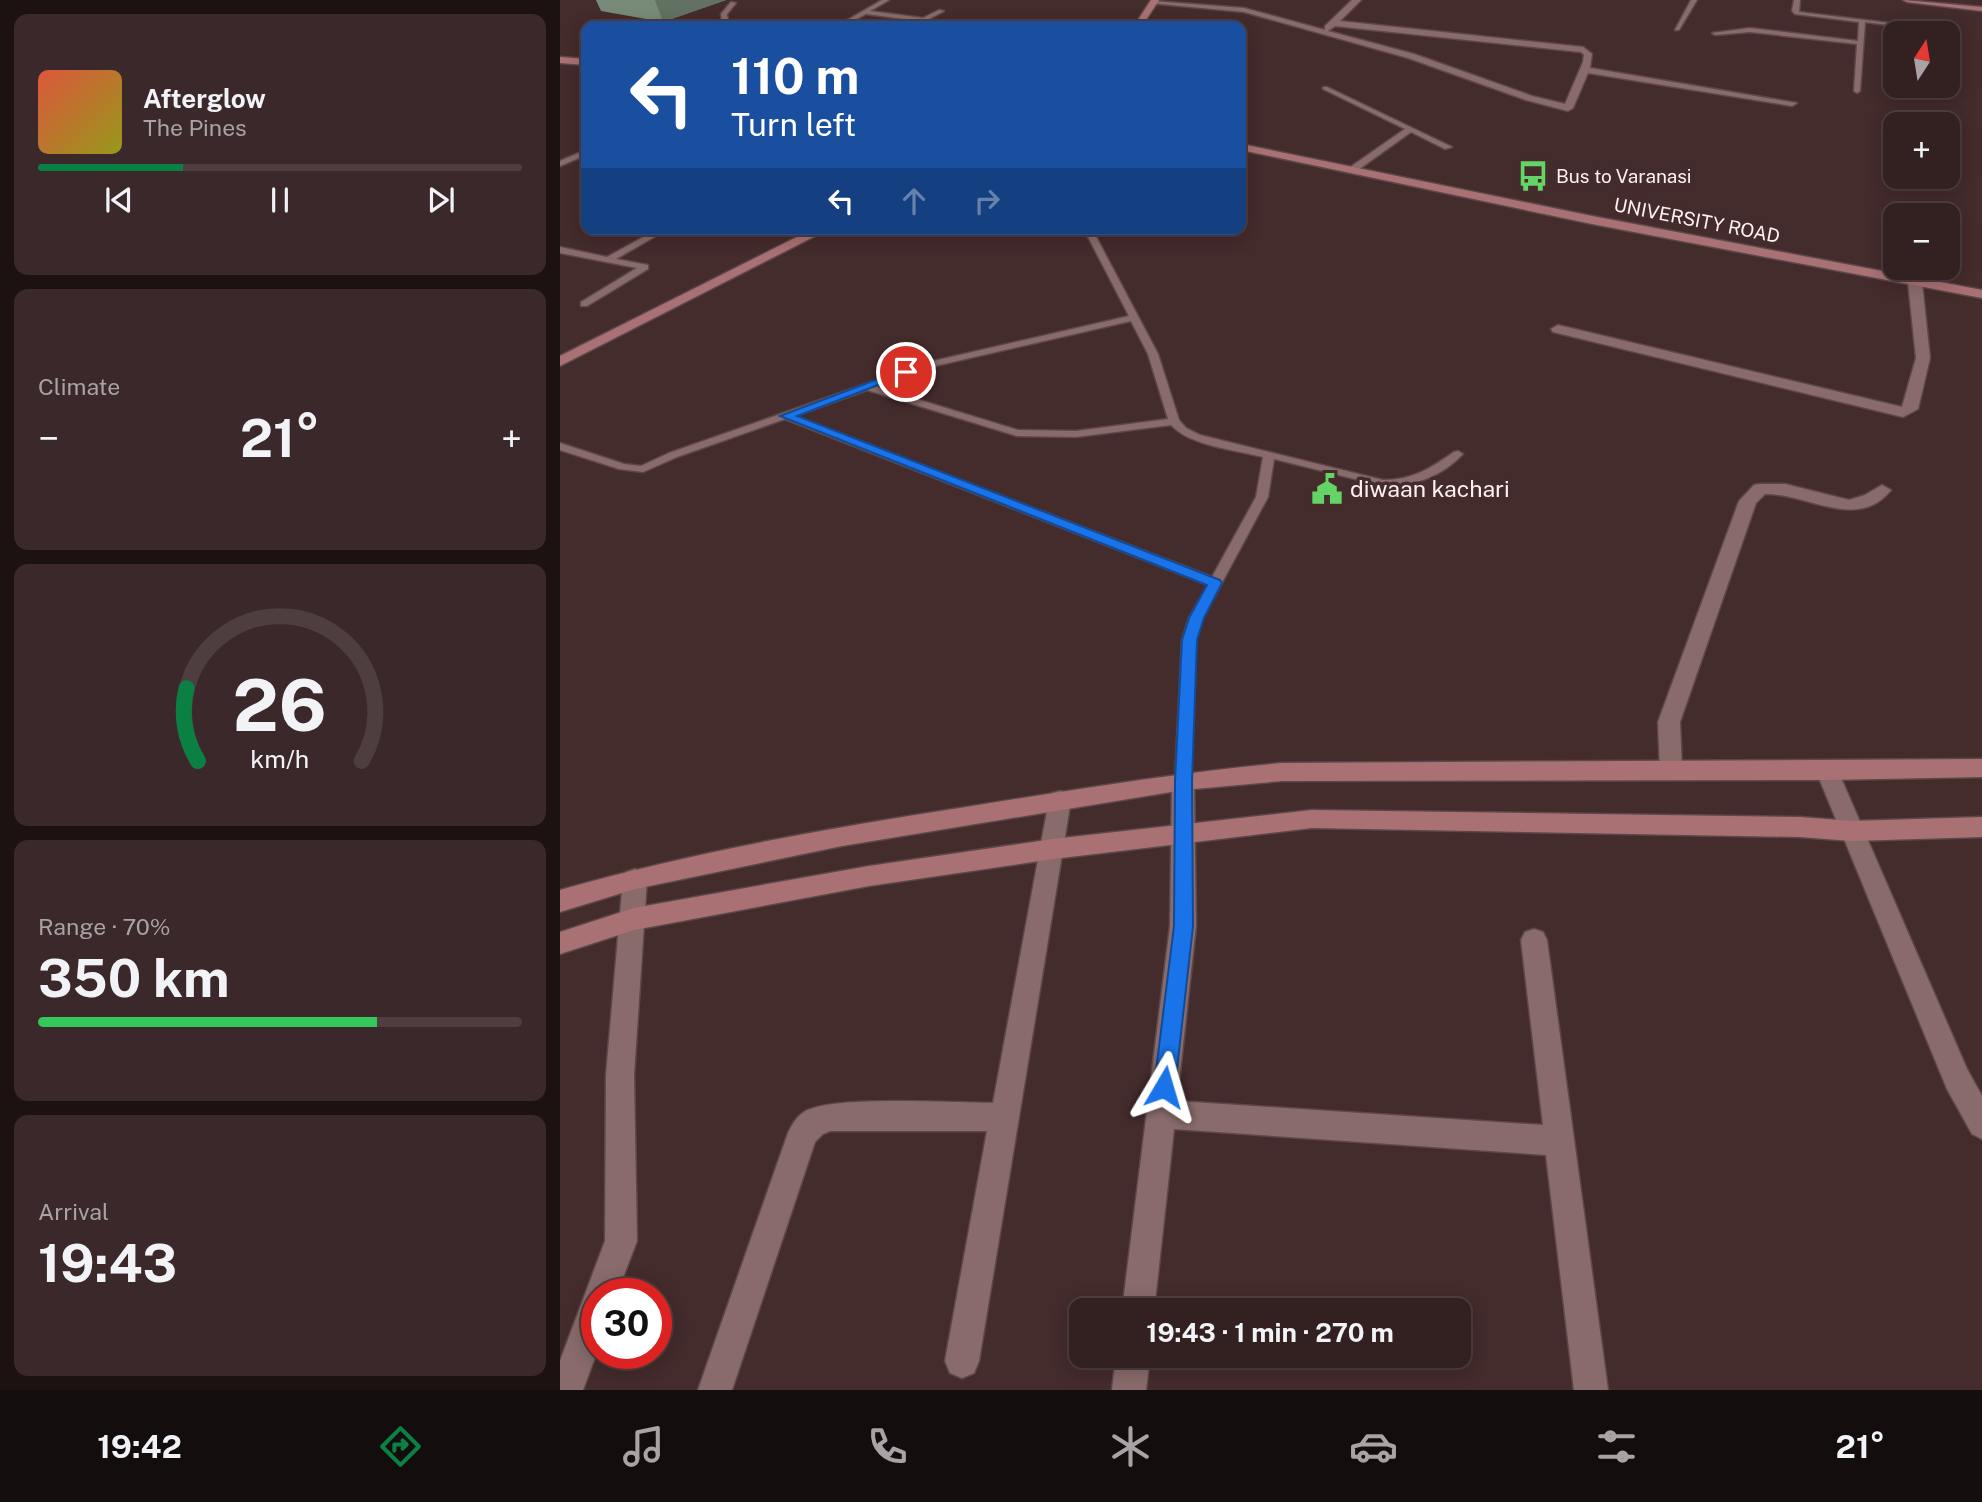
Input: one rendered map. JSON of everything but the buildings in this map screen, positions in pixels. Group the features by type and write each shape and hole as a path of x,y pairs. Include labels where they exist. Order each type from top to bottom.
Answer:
{"main road":[{"path":"1908,0 1982,9"},
{"path":"1141,21 1154,1"},
{"path":"560,51 581,53"},
{"path":"560,60 581,62"},
{"name":"UNIVERSITY ROAD","path":"1246,140 1357,167"},
{"name":"UNIVERSITY ROAD","path":"1246,148 1357,167 1883,271"},
{"path":"560,362 811,235"},
{"name":"UNIVERSITY ROAD","path":"1927,280 1982,294"},
{"name":"UNIVERSITY ROAD","path":"1940,280 1982,285"},
{"path":"560,901 635,879 842,836 1184,781 1282,772 1827,771 1982,768"},
{"path":"560,943 634,919 869,876 1053,849 1312,819 1800,827 1853,831 1982,827"}],"street":[{"path":"1236,9 1246,0"},
{"path":"1323,32 1357,0"},
{"path":"1154,1 1252,13 1411,56 1530,98 1568,108 1588,54 1583,50 1336,20 1325,16"},
{"path":"1252,13 1298,13"},
{"path":"1584,70 1792,103"},
{"path":"1558,328 1903,412 1910,409 1923,358 1915,280"},
{"path":"1671,771 1669,722 1748,501 1760,489 1785,489 1832,504 1853,505 1872,501 1882,491"},
{"path":"1827,771 1957,1079 1982,1124"},
{"path":"1140,1298 1183,926 1184,781"},
{"path":"962,1361 1060,800"},
{"path":"607,1278 621,1241 620,1075 635,879"},
{"path":"1534,940 1591,1390"},
{"path":"1161,1114 1559,1141"},
{"path":"715,1390 803,1133 814,1122 830,1117 1005,1117"},
{"path":"566,1390 581,1349"},
{"path":"1129,1390 1132,1368"}],"lane":[{"path":"876,0 886,0"},
{"path":"849,21 886,0"},
{"path":"1677,29 1694,0"},
{"path":"1787,0 1797,1 1797,13 1883,23"},
{"path":"725,21 724,14 733,3"},
{"path":"865,12 924,20 941,10"},
{"path":"1857,90 1862,20"},
{"path":"1715,33 1750,30 1860,43"},
{"path":"1325,88 1448,147"},
{"path":"1357,167 1410,129"},
{"path":"560,164 581,154"},
{"path":"608,260 653,235"},
{"path":"1091,235 1153,354 1174,421 1182,430 1196,437 1383,483 1399,484 1422,480 1458,454"},
{"path":"560,250 645,267 584,304"},
{"path":"560,446 623,467 643,468 932,364 1134,318"},
{"path":"868,387 1017,433 1034,435 1065,436 1174,421"},
{"path":"786,416 1215,583"},
{"path":"1184,781 1189,640 1196,618 1262,497 1269,455"}],"place":[{"name":"Bus to Varanasi","path":"1533,176"},
{"name":"diwaan kachari","path":"1327,489"}],"route":[{"path":"906,372 786,416 1215,583 1196,618 1189,640 1183,926 1164,1087"}]}
